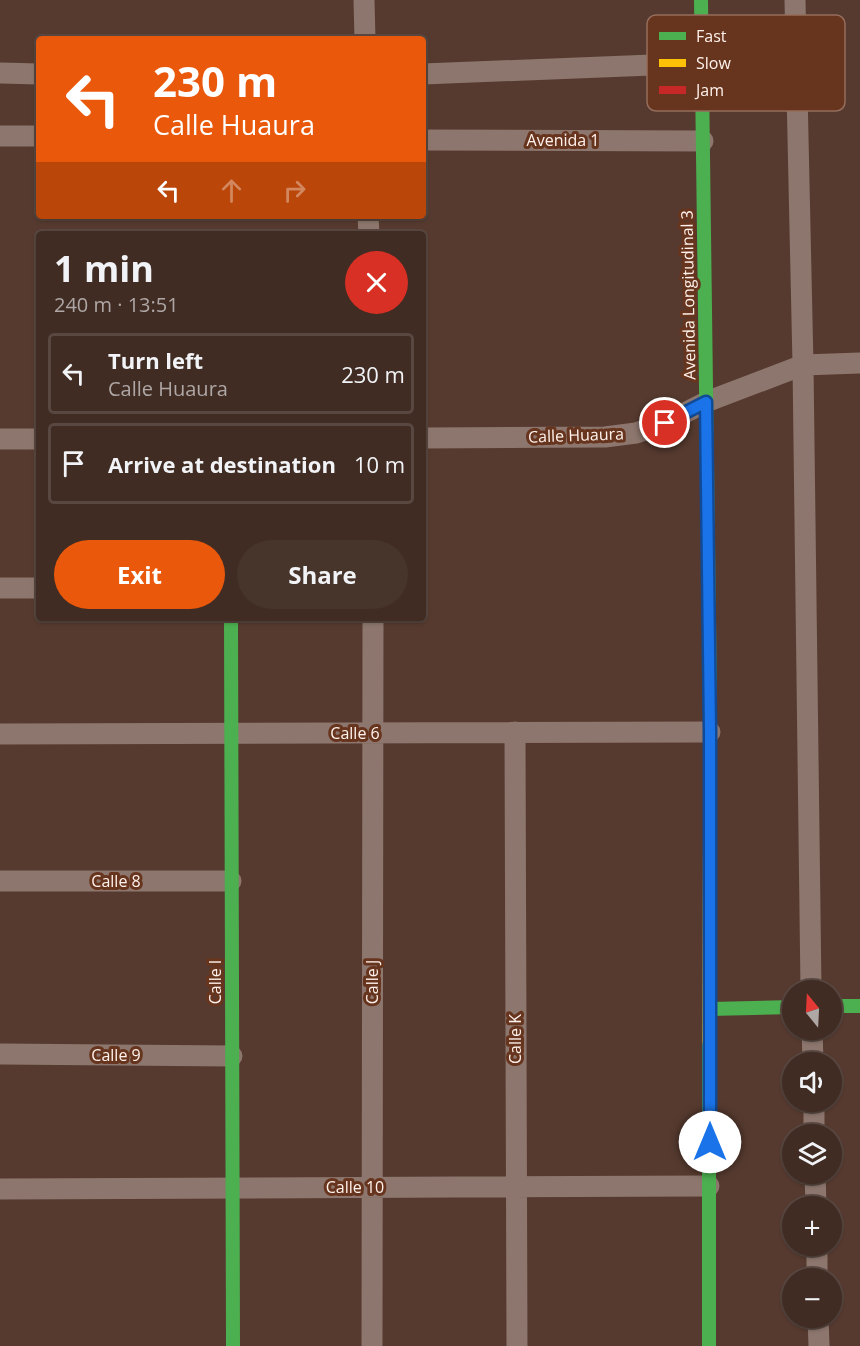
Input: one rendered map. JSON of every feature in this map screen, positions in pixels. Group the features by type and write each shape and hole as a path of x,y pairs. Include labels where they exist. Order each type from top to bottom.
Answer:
{"street":[{"path":"364,0 365,36"},
{"name":"Avenida Longitudinal 3","path":"701,0 701,15"},
{"path":"795,0 795,15"},
{"path":"426,74 647,65"},
{"path":"0,73 36,74"},
{"name":"Avenida Longitudinal 3","path":"703,111 710,732 709,1346"},
{"path":"797,111 811,980"},
{"path":"0,136 36,136"},
{"name":"Avenida 1","path":"426,140 703,141"},
{"name":"Calle Huaura","path":"426,438 605,437 636,433 665,423 706,402 803,365 860,363"},
{"path":"0,439 36,439"},
{"path":"0,588 36,588"},
{"name":"Calle I","path":"231,621 233,1346"},
{"name":"Calle J","path":"372,1346 373,621"},
{"name":"Calle K","path":"515,732 517,1346"},
{"name":"Calle 6","path":"0,734 710,732"},
{"name":"Calle 8","path":"0,881 231,880"},
{"path":"842,1006 860,1006"},
{"path":"710,1009 782,1007"},
{"name":"Calle 9","path":"0,1054 232,1056"},
{"name":"Calle 10","path":"0,1189 710,1186"},
{"path":"818,1328 819,1346"}],"traffic: fast":[{"path":"701,0 701,15"},
{"path":"702,111 710,697"},
{"path":"231,621 233,1346"},
{"path":"842,1006 860,1006"},
{"path":"710,1009 782,1007"},
{"path":"709,1041 709,1346"}],"traffic: slow":[{"path":"709,1041 710,838"}],"traffic: jam":[{"path":"710,697 710,838"}],"route":[{"path":"665,423 706,402 710,732 710,1142"}]}
